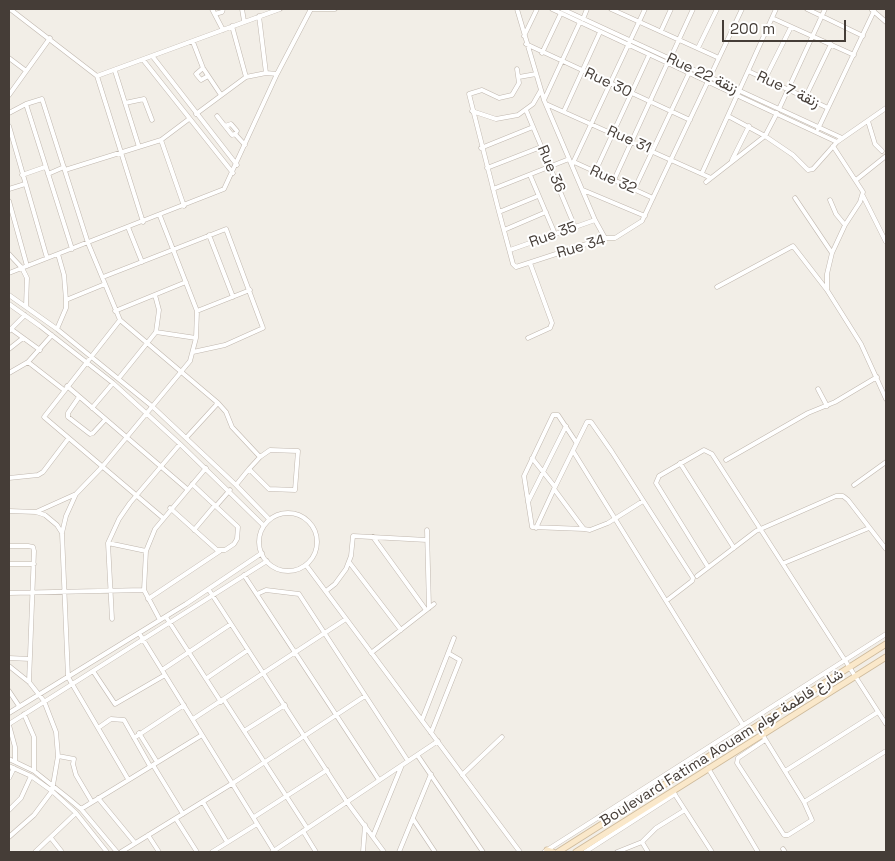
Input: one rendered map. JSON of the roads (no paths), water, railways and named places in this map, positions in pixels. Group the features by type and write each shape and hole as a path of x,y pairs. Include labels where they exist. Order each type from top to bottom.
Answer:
{"main road":[{"name":"Boulevard Fatima Aouam شارع فاطمة عوام","path":"558,852 886,644"},
{"name":"Boulevard Fatima Aouam شارع فاطمة عوام","path":"576,852 674,793 708,768 763,737 886,657"},
{"path":"743,725 747,732"}],"street":[{"path":"10,9 97,76 143,222"},
{"path":"212,9 223,30"},
{"path":"215,14 222,12 223,9"},
{"path":"242,9 244,21"},
{"path":"97,76 144,61 193,42 259,16 264,11 280,9"},
{"path":"9,273 160,216 224,189 237,165 277,74 312,9 335,9"},
{"path":"517,9 545,102 569,159 573,164 595,220 605,238"},
{"path":"524,36 537,9"},
{"name":"Rue 22 زنقة","path":"552,9 562,11 778,111 818,130 837,142"},
{"path":"545,102 588,9"},
{"path":"611,9 719,58"},
{"path":"573,164 645,9"},
{"path":"661,31 671,9"},
{"path":"614,180 693,9"},
{"path":"698,48 717,9"},
{"path":"583,190 645,216 742,9"},
{"path":"702,173 776,9"},
{"path":"807,9 863,36"},
{"path":"706,182 765,136 825,9"},
{"path":"818,130 863,36 872,10 886,22"},
{"path":"542,53 562,11"},
{"path":"259,16 266,73"},
{"path":"772,18 854,55"},
{"name":"Rue 22 زنقة","path":"582,21 600,32 630,43 649,55 669,61 689,73 709,79"},
{"path":"232,26 246,77"},
{"path":"765,80 791,27"},
{"path":"564,111 600,32"},
{"path":"9,95 25,70 50,38"},
{"path":"193,42 203,68 221,95"},
{"name":"Rue 30","path":"526,44 690,120"},
{"path":"806,98 830,44"},
{"path":"595,172 649,55"},
{"path":"153,57 237,165"},
{"path":"9,58 25,70"},
{"path":"144,61 233,173"},
{"path":"203,68 196,74 201,80 208,76"},
{"path":"510,250 481,148 472,111 470,92 482,90 492,97 506,98 516,90 520,77 517,69"},
{"path":"114,71 139,147"},
{"name":"Rue 7 زنقة","path":"748,72 828,108"},
{"path":"196,114 246,77 266,73 277,74"},
{"name":"Rue 22 زنقة","path":"634,190 689,73"},
{"path":"520,77 536,74"},
{"path":"472,111 488,117 503,119 526,110 538,97 541,90"},
{"path":"9,113 39,99 44,102 88,243 120,320 218,403 226,412 232,427 260,456"},
{"path":"125,103 144,99 152,120"},
{"name":"Rue 31","path":"545,102 711,178"},
{"path":"26,104 72,248"},
{"path":"728,116 765,136 793,155 808,170 813,169 842,138 886,108"},
{"name":"Rue 36","path":"526,110 575,227"},
{"path":"217,116 225,126 231,124 237,131 235,134 245,145"},
{"path":"48,174 162,140 189,119"},
{"path":"868,121 873,141 882,151"},
{"path":"9,126 24,184 47,258"},
{"path":"732,161 749,126"},
{"path":"481,148 533,127"},
{"name":"Rue 22 زنقة","path":"818,130 842,138"},
{"path":"162,140 184,206"},
{"path":"833,146 862,188 863,196 886,242"},
{"path":"487,168 541,147"},
{"path":"856,180 886,156"},
{"path":"493,189 569,159"},
{"name":"Rue 32","path":"573,164 653,198"},
{"path":"22,175 46,167"},
{"path":"530,175 555,234"},
{"path":"9,189 24,184"},
{"path":"499,212 538,196"},
{"path":"828,290 827,274 832,253 845,225 863,196"},
{"path":"796,198 832,253"},
{"path":"830,200 836,214 845,225"},
{"path":"9,201 27,266"},
{"path":"504,230 546,212"},
{"path":"128,780 68,677 62,534 66,516 76,494 102,467 182,373 193,352 196,338 197,311 160,216"},
{"name":"Rue 34","path":"510,250 516,267 605,238 615,238 642,221 645,216"},
{"name":"Rue 35","path":"510,250 595,220"},
{"path":"128,227 142,262"},
{"path":"103,278 224,229 227,230 263,325 261,330 209,350 193,352"},
{"path":"209,235 233,296"},
{"path":"717,287 792,245 828,290 867,355 886,399"},
{"path":"9,254 22,268 28,285 26,306"},
{"path":"57,330 66,308 64,275 58,254"},
{"path":"528,338 550,328 552,323 530,263"},
{"path":"116,311 186,282"},
{"path":"66,300 106,284"},
{"path":"197,311 250,290"},
{"path":"9,295 91,356 153,407 236,485 269,520"},
{"path":"119,378 156,332 159,310 155,295"},
{"path":"9,304 86,362 147,414 230,490 263,525"},
{"path":"25,316 10,330 40,350"},
{"path":"120,320 44,417 163,518"},
{"path":"156,332 196,338"},
{"path":"9,373 28,362 52,335"},
{"path":"9,349 23,338"},
{"path":"28,362 64,390"},
{"path":"726,460 808,413 827,406 877,377"},
{"path":"92,408 112,384"},
{"path":"67,386 104,421 187,490"},
{"path":"818,388 827,406"},
{"path":"79,397 68,412 68,417 90,434 104,421"},
{"path":"186,438 218,403"},
{"path":"576,442 558,415 552,416 524,472 531,525 536,528 595,529 643,501"},
{"path":"536,528 585,424 591,422 693,578 692,581 666,601"},
{"path":"528,502 566,426"},
{"path":"9,478 38,475 43,472 68,439"},
{"path":"112,619 108,543 119,519 135,496 180,444"},
{"path":"236,485 249,469 260,456 274,449 298,451 295,490 269,490 249,469"},
{"path":"573,451 743,725"},
{"path":"708,568 657,485 659,476 702,451 711,452 886,724"},
{"path":"532,458 584,529"},
{"path":"854,485 886,462"},
{"path":"680,464 734,548"},
{"path":"160,620 144,590 146,551 155,529 170,508 206,468"},
{"path":"148,599 220,551 234,544 237,539 238,531 235,524 192,484"},
{"path":"194,530 230,490"},
{"path":"9,512 36,512 76,494"},
{"path":"698,576 761,528 838,495 848,500 886,549"},
{"path":"170,508 220,551"},
{"path":"36,512 51,519 62,534"},
{"path":"292,514 312,524 317,532 317,548 314,557 306,565 287,569 276,567 267,561 262,553 259,538 263,525 269,520 275,516 292,514"},
{"path":"784,563 869,528"},
{"path":"427,530 428,609"},
{"path":"326,591 341,577 350,562 353,536 427,540"},
{"path":"373,537 428,609"},
{"path":"108,543 146,551"},
{"path":"9,546 33,547 34,564 29,682"},
{"path":"9,713 209,590 262,553"},
{"path":"15,761 15,747 9,724 267,561"},
{"path":"350,562 400,630"},
{"path":"9,564 34,564"},
{"path":"306,565 520,852"},
{"path":"244,575 379,780"},
{"path":"9,593 144,590"},
{"path":"209,590 348,802 384,852"},
{"path":"257,594 266,590 298,594 408,761"},
{"path":"372,653 434,604"},
{"path":"166,617 264,762 286,797 316,852"},
{"path":"193,719 346,619"},
{"path":"162,670 231,624"},
{"path":"140,633 233,783 273,852 438,741"},
{"path":"548,852 886,634"},
{"path":"422,720 454,638"},
{"path":"206,678 248,650"},
{"path":"431,733 460,660 448,653"},
{"path":"9,658 30,659"},
{"path":"9,666 29,682 44,701 56,732 58,756 52,791 34,815 9,837"},
{"path":"93,671 115,704 165,675"},
{"path":"9,691 19,706"},
{"path":"121,852 233,783 365,696"},
{"path":"134,738 184,705"},
{"path":"244,731 284,705"},
{"path":"785,771 878,712"},
{"path":"24,714 34,737 34,772"},
{"path":"98,728 111,719 122,718 183,814"},
{"path":"139,733 157,762"},
{"path":"81,809 202,735"},
{"path":"462,775 502,737"},
{"path":"763,737 785,771 804,802 812,820 788,835 784,835 737,763 738,758 763,737"},
{"path":"804,802 886,751"},
{"path":"58,756 74,759 73,764 76,775 92,802"},
{"path":"418,756 483,852"},
{"path":"9,759 34,772 81,809 117,852"},
{"path":"373,836 402,765"},
{"path":"9,766 31,776 52,791 76,813 107,852"},
{"path":"9,778 14,768"},
{"path":"708,768 758,852"},
{"path":"254,818 327,770"},
{"path":"400,852 431,774"},
{"path":"9,810 21,798 31,776"},
{"path":"585,852 674,793 712,852"},
{"path":"98,798 136,843"},
{"path":"203,802 227,842"},
{"path":"617,852 642,842 656,828 685,810"},
{"path":"35,852 76,813"},
{"path":"413,818 435,852"},
{"path":"176,819 197,852"},
{"path":"212,852 257,824"},
{"path":"363,852 365,825"},
{"path":"148,836 159,852"},
{"path":"51,838 62,852"},
{"path":"642,842 648,852"}]}
